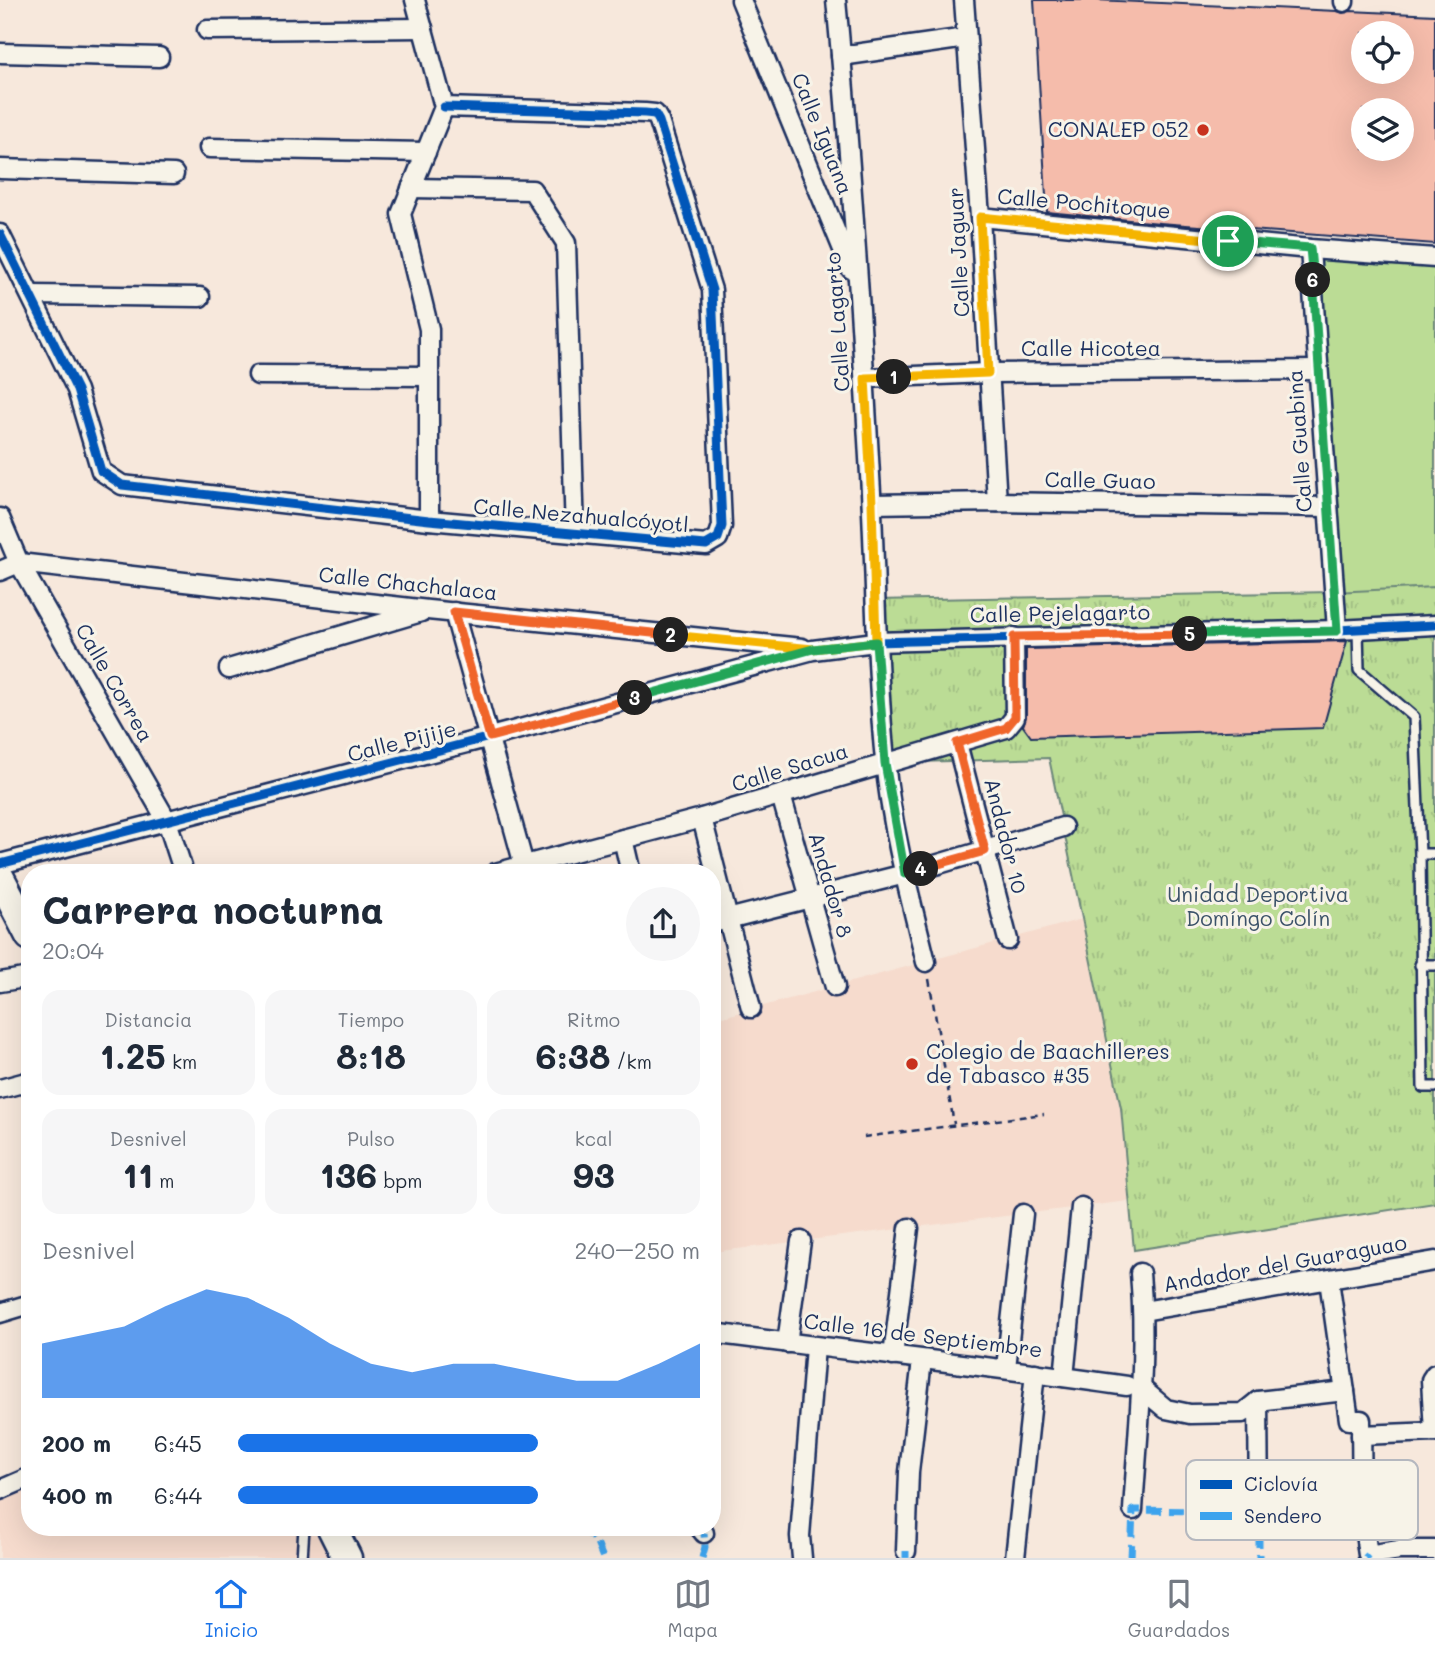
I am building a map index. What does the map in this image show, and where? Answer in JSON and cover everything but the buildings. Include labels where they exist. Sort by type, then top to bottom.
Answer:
[{"type":"main road","points":[[0,878],[21,919]]},
{"type":"main road","points":[[336,1536],[347,1558]]},
{"type":"street","points":[[415,0],[444,107],[401,214],[429,329],[429,520]]},
{"type":"street","name":"Calle Iguana","points":[[741,0],[858,286]]},
{"type":"street","name":"Calle Lagarto","points":[[836,0],[865,378],[876,642],[885,763],[905,874],[926,962]]},
{"type":"street","name":"Calle Jaguar","points":[[964,0],[997,502]]},
{"type":"street","points":[[207,30],[423,28]]},
{"type":"street","points":[[841,56],[966,38]]},
{"type":"street","points":[[0,53],[159,57]]},
{"type":"street","name":"Calle Nezahualcóyotl","points":[[0,234],[77,390],[101,471],[122,485],[429,520],[706,545],[718,538],[722,526],[712,290],[655,114],[444,107]]},
{"type":"street","points":[[209,148],[426,152]]},
{"type":"street","points":[[0,169],[174,174]]},
{"type":"street","points":[[411,188],[532,190],[566,243],[575,533]]},
{"type":"street","name":"Calle Pochitoque","points":[[980,217],[1435,258]]},
{"type":"street","name":"Calle Guabina","points":[[1310,248],[1337,631]]},
{"type":"street","points":[[32,295],[200,297]]},
{"type":"street","name":"Calle Hicotea","points":[[865,378],[988,373],[1318,370]]},
{"type":"street","points":[[258,375],[429,376]]},
{"type":"street","name":"Calle Guao","points":[[872,503],[1328,507]]},
{"type":"street","name":"Calle Correa","points":[[0,518],[19,563],[167,821],[181,864]]},
{"type":"street","name":"Calle Chachalaca","points":[[0,570],[19,563],[428,610],[813,649]]},
{"type":"street","points":[[229,669],[428,610]]},
{"type":"street","points":[[454,612],[524,864]]},
{"type":"street","name":"Calle Pejelagarto","points":[[813,649],[876,642],[1337,631],[1435,625]]},
{"type":"street","name":"Calle Sacua","points":[[528,864],[702,818],[1006,728],[1015,717],[1014,637]]},
{"type":"street","name":"Calle Pijije","points":[[0,864],[490,737],[813,649]]},
{"type":"street","name":"Andador 10","points":[[957,743],[1008,940]]},
{"type":"street","name":"Andador 8","points":[[781,795],[835,987]]},
{"type":"street","points":[[702,818],[710,864]]},
{"type":"street","points":[[721,920],[905,874],[1063,827]]},
{"type":"street","points":[[622,839],[629,864]]},
{"type":"street","points":[[721,926],[751,1009]]},
{"type":"street","points":[[0,982],[21,979]]},
{"type":"street","points":[[0,1089],[21,1083]]},
{"type":"street","points":[[1064,1377],[1081,1207]]},
{"type":"street","points":[[1006,1368],[1023,1214]]},
{"type":"street","points":[[893,1356],[909,1228]]},
{"type":"street","points":[[787,1343],[801,1241]]},
{"type":"street","name":"Andador del Guaraguao","points":[[1143,1311],[1435,1261]]},
{"type":"street","points":[[1133,1510],[1134,1387],[1143,1311],[1140,1273]]},
{"type":"street","points":[[1329,1280],[1349,1420],[1361,1420],[1361,1460]]},
{"type":"street","points":[[0,1313],[21,1307]]},
{"type":"street","name":"Calle 16 de Septiembre","points":[[721,1334],[1006,1368],[1134,1387]]},
{"type":"street","points":[[802,1558],[801,1523],[815,1346]]},
{"type":"street","points":[[906,1551],[909,1472],[922,1360]]},
{"type":"street","points":[[1015,1558],[1035,1373]]},
{"type":"street","points":[[1361,1435],[1434,1432],[1431,1380],[1435,1374]]},
{"type":"street","points":[[1134,1387],[1167,1409],[1190,1414],[1243,1413],[1258,1401],[1345,1391]]},
{"type":"street","points":[[1258,1401],[1259,1460]]},
{"type":"street","points":[[0,1490],[21,1481]]},
{"type":"street","points":[[1366,1540],[1368,1555],[1399,1550],[1435,1550]]},
{"type":"lane","points":[[1358,629],[1359,670],[1414,717],[1420,854],[1423,1087],[1435,1087]]},
{"type":"lane","points":[[1420,854],[1435,854]]},
{"type":"lane","points":[[1420,965],[1435,965]]},
{"type":"lane","points":[[304,1536],[304,1558]]},
{"type":"path","points":[[926,962],[955,1125]]},
{"type":"path","points":[[864,1137],[1044,1114]]},
{"type":"shaded area","name":"Colegio de Baachilleres de Tabasco #35","points":[[1082,919],[1121,1108],[1129,1201],[721,1251],[721,1018]]},
{"type":"shaded area","points":[[21,1481],[21,1536],[336,1536],[347,1558],[0,1558],[0,1490]]},
{"type":"green space","points":[[1310,249],[1435,258],[1435,625],[1337,630]]},
{"type":"green space","name":"Unidad Deportiva Domíngo Colín","points":[[1435,587],[1435,1203],[1134,1250],[1121,1108],[1049,758],[885,763],[874,600],[1334,592]]},
{"type":"marked path","points":[[1131,1558],[1133,1510],[1186,1511]]},
{"type":"marked path","points":[[591,1536],[603,1558]]},
{"type":"marked path","points":[[702,1558],[704,1536]]},
{"type":"marked path","points":[[1259,1540],[1259,1558]]},
{"type":"marked path","points":[[906,1551],[906,1558]]},
{"type":"marked path","points":[[1365,1558],[1368,1555]]},
{"type":"cycle path","points":[[0,234],[77,390],[101,471],[122,485],[429,520],[706,545],[718,538],[722,526],[712,290],[655,114],[444,107]]},
{"type":"cycle path","points":[[0,864],[813,650],[875,642],[1435,625]]},
{"type":"place","name":"CONALEP 052","points":[[1203,130]]},
{"type":"place","name":"Colegio de Baachilleres de Tabasco #35","points":[[912,1064]]},
{"type":"route","points":[[1228,241],[980,217],[988,373],[865,378],[876,642],[813,649],[454,612],[490,737],[813,649],[876,642],[885,763],[905,874],[985,851],[957,743],[1006,728],[1012,723],[1015,717],[1014,637],[1337,631],[1310,248],[1228,241]]}]
